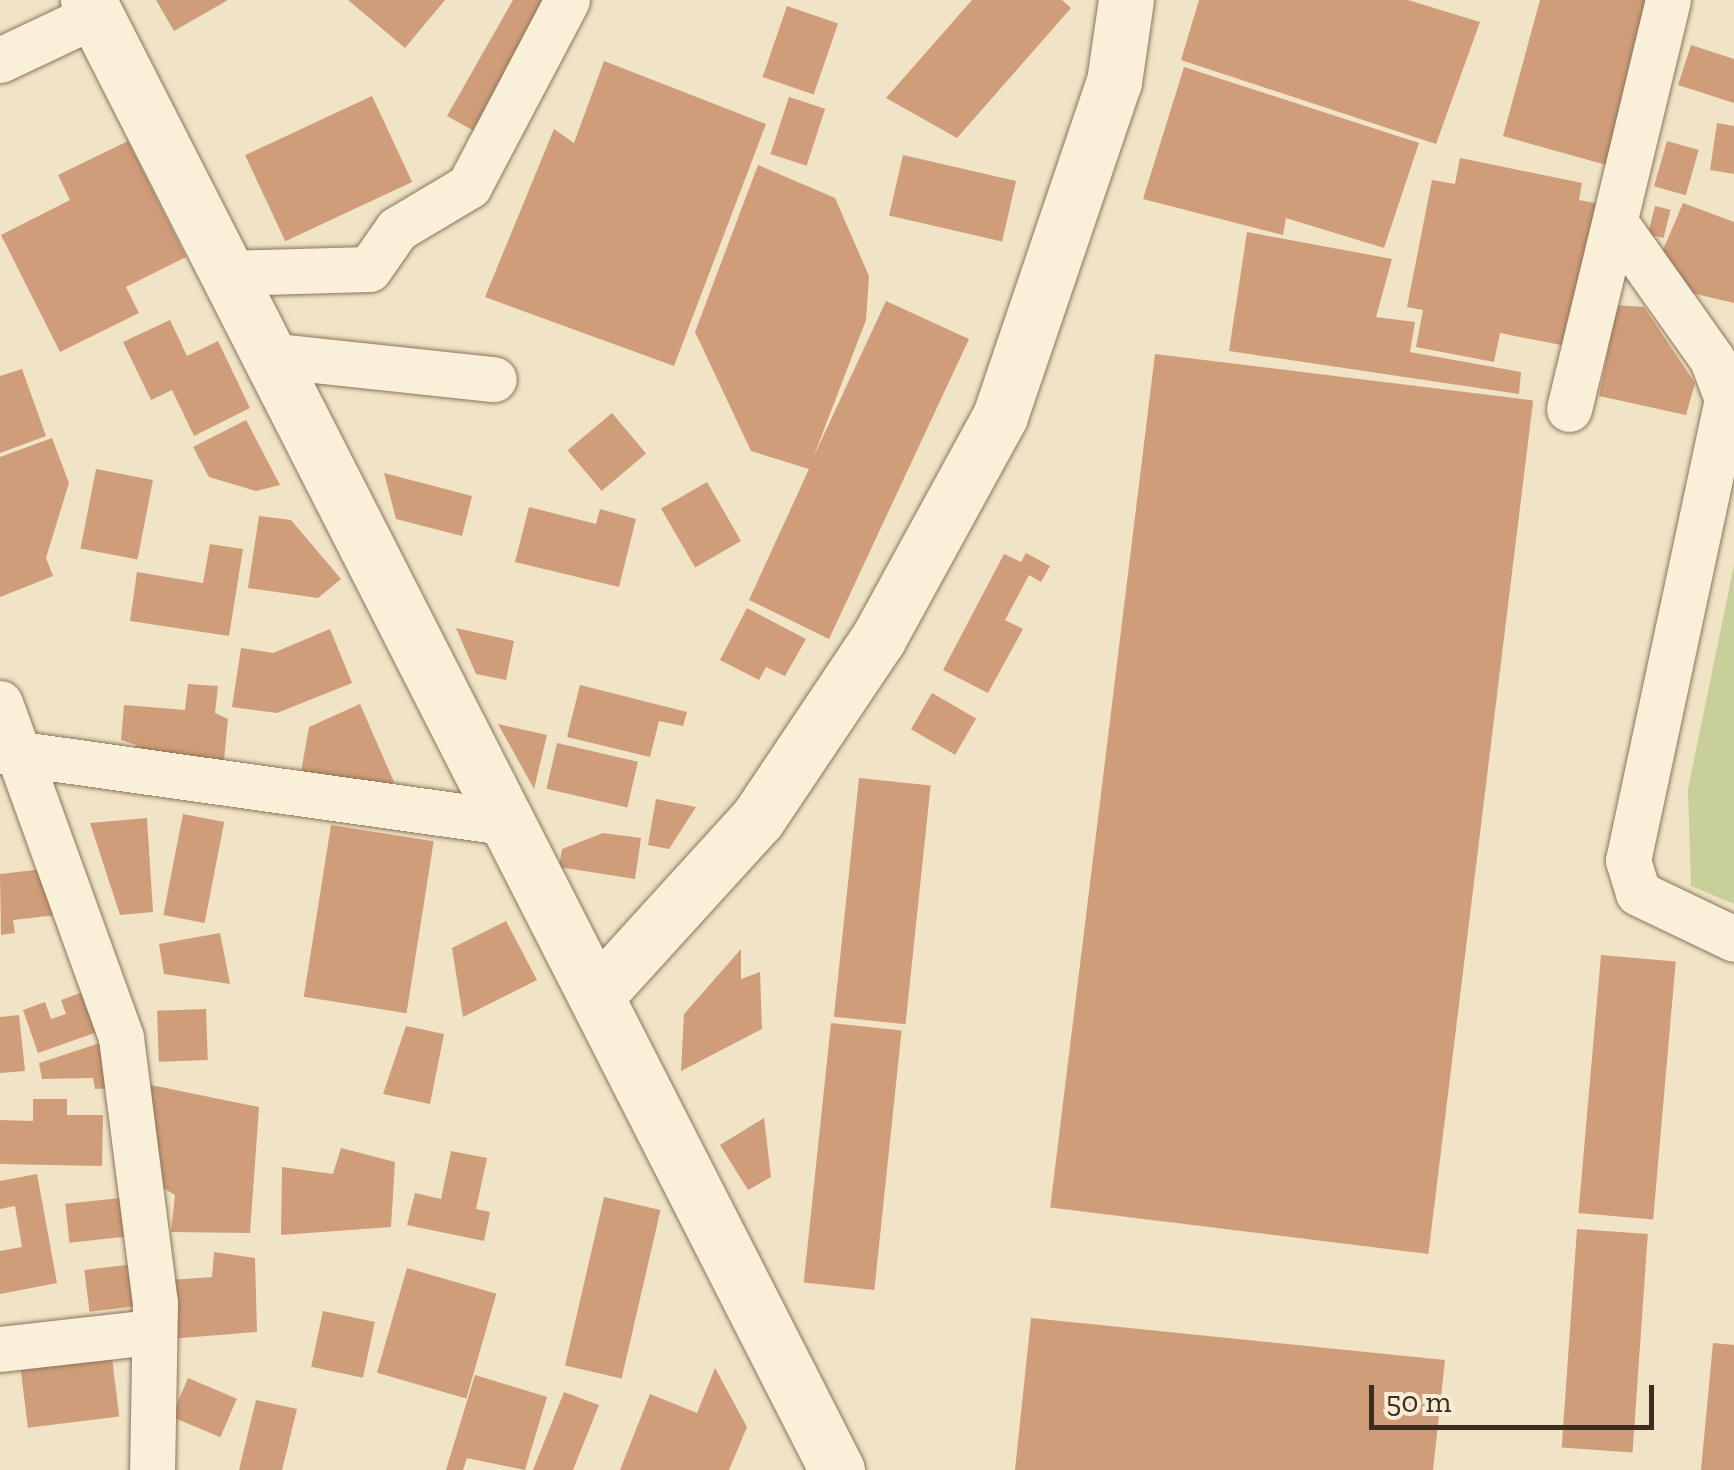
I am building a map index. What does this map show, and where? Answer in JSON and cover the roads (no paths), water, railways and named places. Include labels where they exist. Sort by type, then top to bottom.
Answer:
[{"type":"street","points":[[226,273],[370,269],[397,229],[469,186],[568,0]]},
{"type":"street","points":[[597,995],[758,818],[878,639],[1000,416],[1091,158],[1126,0]]},
{"type":"street","points":[[1569,409],[1617,225],[1668,0]]},
{"type":"street","points":[[0,60],[92,8],[837,1470]]},
{"type":"street","points":[[1617,225],[1712,359],[1726,399],[1628,860],[1638,893],[1734,939]]},
{"type":"street","points":[[268,356],[494,380]]},
{"type":"street","points":[[0,703],[9,750],[121,1038],[152,1332],[152,1470]]},
{"type":"street","points":[[9,750],[504,822]]},
{"type":"street","points":[[0,1348],[152,1332]]}]
